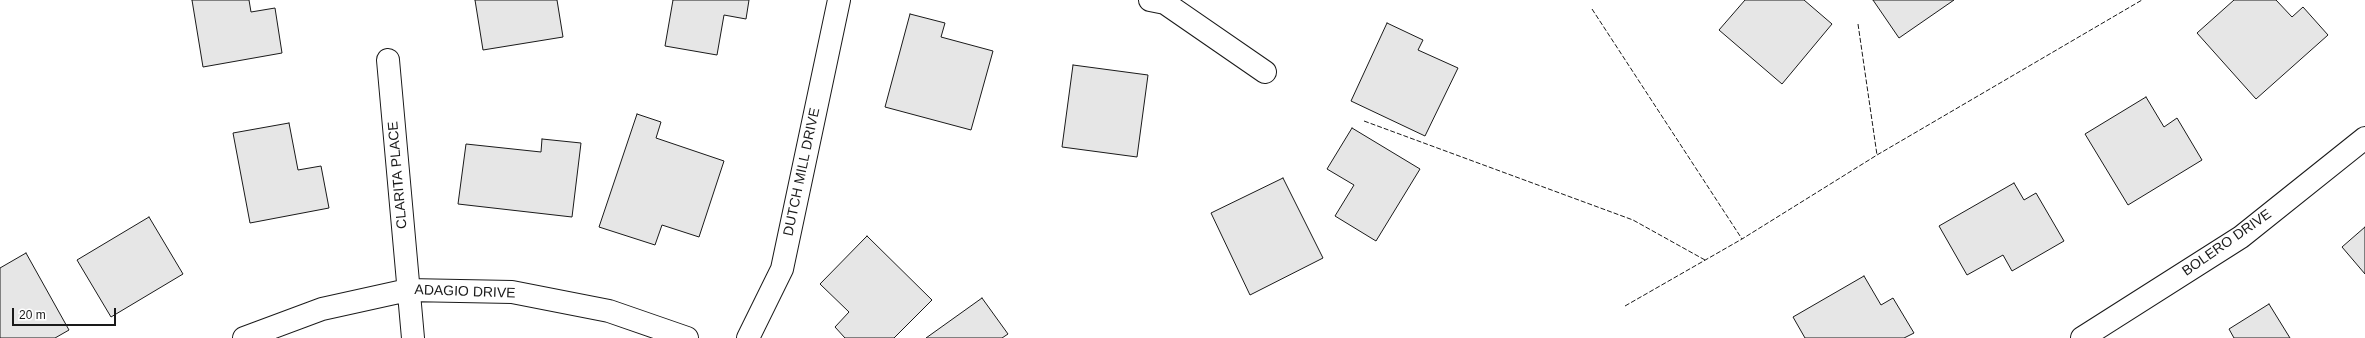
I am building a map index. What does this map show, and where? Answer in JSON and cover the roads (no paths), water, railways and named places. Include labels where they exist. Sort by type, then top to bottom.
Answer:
[{"type":"street","name":"DUTCH MILL DRIVE","points":[[748,338],[782,269],[839,0]]},
{"type":"street","points":[[1150,0],[1165,3],[1265,72]]},
{"type":"street","name":"CLARITA PLACE","points":[[388,60],[412,338]]},
{"type":"street","name":"BOLERO DRIVE","points":[[2082,338],[2241,238],[2365,138]]},
{"type":"street","name":"ADAGIO DRIVE","points":[[244,338],[322,309],[408,290],[512,292],[610,311],[687,338]]}]
